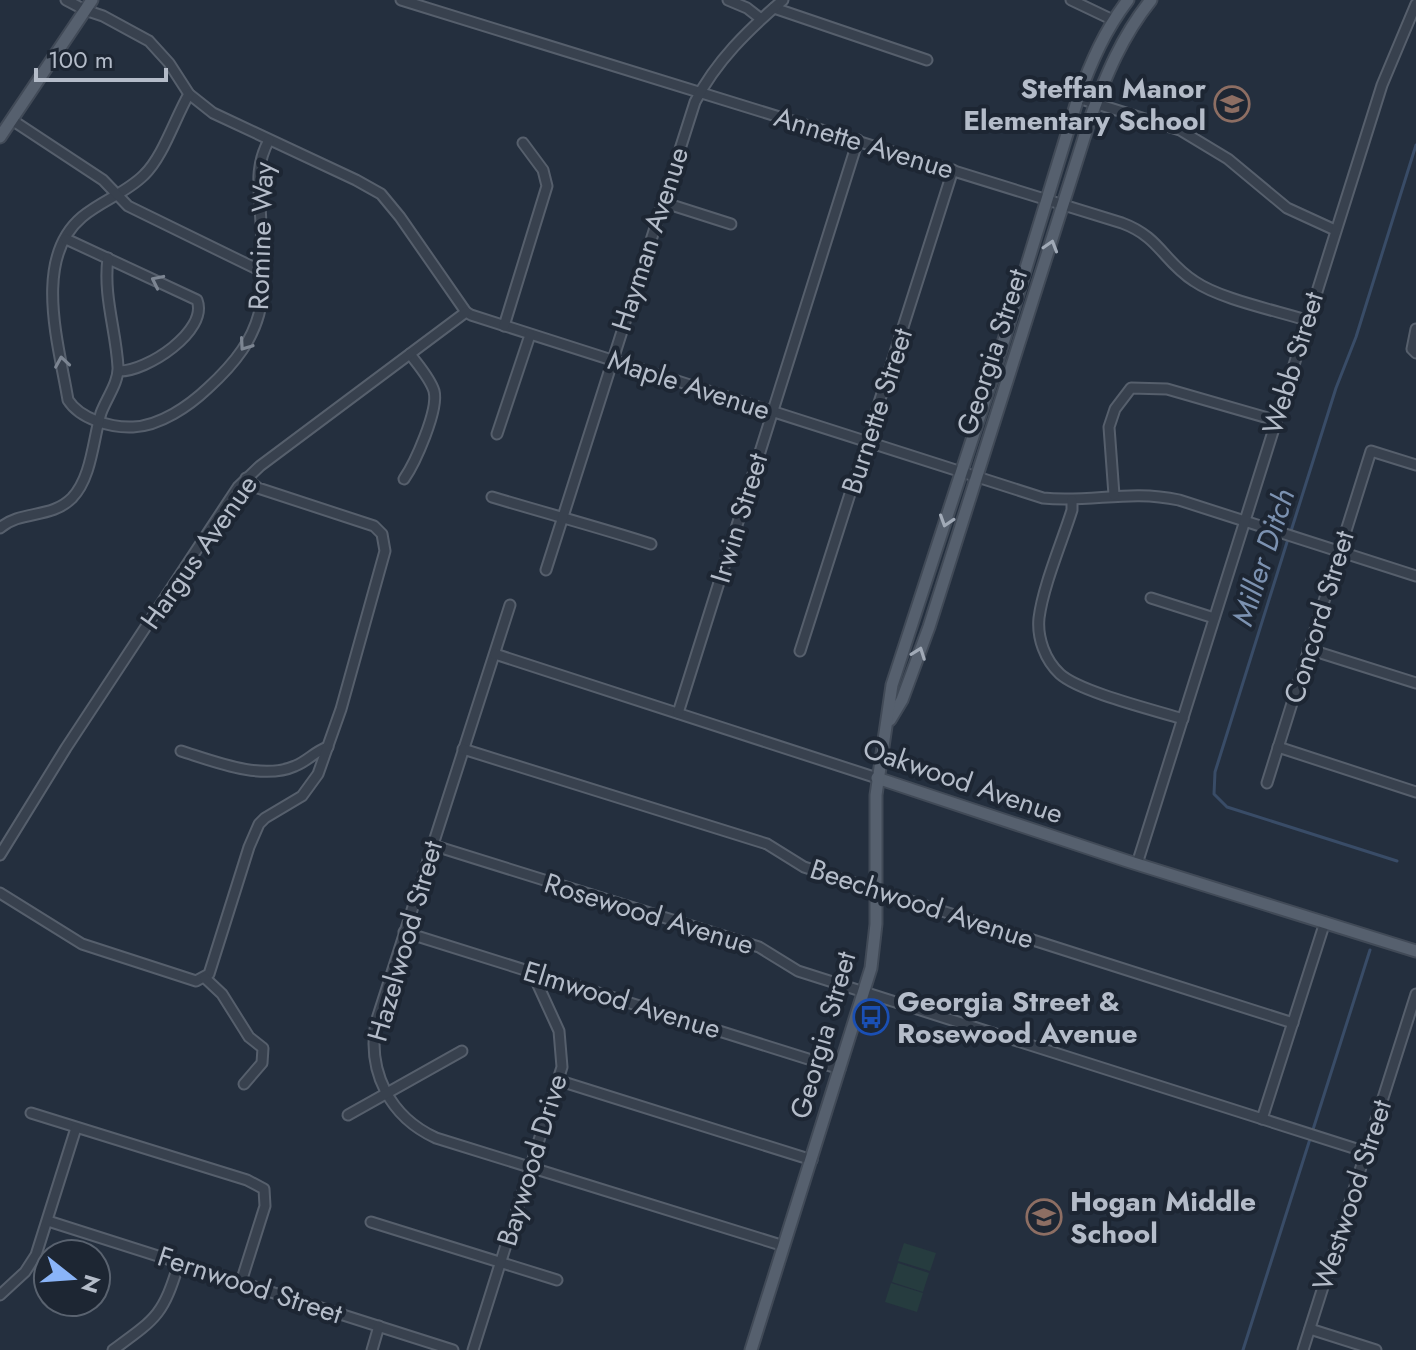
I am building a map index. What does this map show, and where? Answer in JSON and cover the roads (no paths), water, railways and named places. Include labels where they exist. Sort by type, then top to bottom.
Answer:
[{"type":"main road","name":"Georgia Street","points":[[751,1350],[865,992],[874,947],[877,778],[892,685],[1089,66],[1113,20],[1128,0]]},
{"type":"main road","name":"Georgia Street","points":[[888,724],[907,686],[978,477],[1096,103],[1112,60],[1151,0]]},
{"type":"main road","points":[[0,137],[88,5]]},
{"type":"main road","name":"Oakwood Avenue","points":[[877,778],[1137,864],[1416,951]]},
{"type":"street","points":[[66,0],[88,5],[149,41],[169,63],[189,94],[213,113],[381,194],[466,312]]},
{"type":"street","name":"Annette Avenue","points":[[401,0],[1138,229],[1197,283],[1306,320]]},
{"type":"street","points":[[728,0],[747,8],[761,19]]},
{"type":"street","name":"Hayman Avenue","points":[[546,570],[662,202],[700,93],[726,54],[783,0]]},
{"type":"street","points":[[1071,0],[1113,20]]},
{"type":"street","name":"Webb Street","points":[[1137,864],[1382,85],[1412,25],[1416,4]]},
{"type":"street","points":[[774,8],[927,60]]},
{"type":"street","points":[[99,422],[73,409],[68,400],[52,287],[54,266],[66,239],[80,219],[144,175],[189,94]]},
{"type":"street","points":[[1078,98],[1180,130],[1228,159],[1287,208],[1335,230]]},
{"type":"street","points":[[12,120],[103,180],[128,206],[263,272]]},
{"type":"street","name":"Romine Way","points":[[99,422],[139,427],[177,411],[196,399],[230,365],[255,329],[263,304],[258,166],[269,140]]},
{"type":"street","name":"Irwin Street","points":[[678,713],[858,140]]},
{"type":"street","points":[[504,326],[547,186],[543,170],[523,143]]},
{"type":"street","name":"Burnette Street","points":[[800,651],[953,170]]},
{"type":"street","points":[[662,202],[731,224]]},
{"type":"street","points":[[66,239],[197,300],[200,309],[194,324],[178,342],[159,358],[140,368],[119,371]]},
{"type":"street","points":[[0,528],[12,519],[57,509],[73,497],[85,474],[99,433],[99,422],[119,371],[107,303],[108,258]]},
{"type":"street","name":"Maple Avenue","points":[[466,312],[1043,498],[1072,500],[1114,495],[1154,495],[1244,520],[1416,576]]},
{"type":"street","name":"Hargus Avenue","points":[[0,855],[74,735],[246,478],[466,312]]},
{"type":"street","points":[[1416,329],[1412,349],[1416,353]]},
{"type":"street","points":[[497,434],[530,335]]},
{"type":"street","points":[[404,479],[414,463],[435,396],[429,380],[410,354]]},
{"type":"street","points":[[1114,495],[1109,427],[1115,409],[1131,388],[1167,389],[1275,420]]},
{"type":"street","name":"Concord Street","points":[[1267,783],[1371,451],[1416,465]]},
{"type":"street","points":[[200,980],[211,970],[259,824],[302,796],[318,774],[384,560],[384,541],[374,526],[258,488],[246,478]]},
{"type":"street","points":[[492,497],[561,518],[575,519],[651,544]]},
{"type":"street","points":[[1072,500],[1072,510],[1039,618],[1040,641],[1046,656],[1061,675],[1085,687],[1183,719]]},
{"type":"street","points":[[1151,598],[1214,618]]},
{"type":"street","name":"Hazelwood Street","points":[[510,605],[404,932],[373,1038],[376,1071],[387,1094],[419,1130],[784,1246]]},
{"type":"street","points":[[1308,649],[1416,683]]},
{"type":"street","name":"Oakwood Avenue","points":[[495,654],[877,778]]},
{"type":"street","points":[[181,751],[235,768],[265,770],[293,768],[318,750],[328,747]]},
{"type":"street","points":[[1278,747],[1416,792]]},
{"type":"street","name":"Beechwood Avenue","points":[[463,749],[767,844],[804,867],[1293,1023]]},
{"type":"street","name":"Rosewood Avenue","points":[[432,845],[759,947],[798,971],[1366,1152]]},
{"type":"street","points":[[0,893],[82,944],[200,980],[222,994],[249,1037],[263,1048],[262,1063],[244,1084]]},
{"type":"street","points":[[1262,1119],[1325,922]]},
{"type":"street","name":"Elmwood Avenue","points":[[404,932],[840,1069]]},
{"type":"street","name":"Baywood Drive","points":[[473,1350],[562,1067],[559,1031],[532,972]]},
{"type":"street","name":"Westwood Street","points":[[1303,1350],[1416,994]]},
{"type":"street","points":[[348,1115],[462,1051]]},
{"type":"street","points":[[557,1080],[812,1160]]},
{"type":"street","points":[[31,1113],[247,1180],[264,1189],[265,1206],[241,1282]]},
{"type":"street","points":[[0,1295],[25,1272],[36,1255],[76,1128]]},
{"type":"street","name":"Fernwood Street","points":[[48,1221],[453,1350]]},
{"type":"street","points":[[371,1222],[557,1280]]},
{"type":"street","points":[[113,1350],[150,1324],[160,1312],[179,1263]]},
{"type":"street","points":[[372,1350],[379,1326]]},
{"type":"street","points":[[1310,1329],[1376,1350]]},
{"type":"waterway","name":"Miller Ditch","points":[[1291,531],[1416,145]]},
{"type":"waterway","name":"Miller Ditch","points":[[1288,539],[1215,772],[1214,794],[1227,807],[1397,861]]},
{"type":"waterway","name":"Miller Ditch","points":[[1243,1350],[1370,950]]},
{"type":"place","name":"Steffan Manor Elementary School","points":[[1232,104]]},
{"type":"place","name":"Georgia Street & Rosewood Avenue","points":[[871,1017]]},
{"type":"place","name":"Hogan Middle School","points":[[1044,1217]]}]
